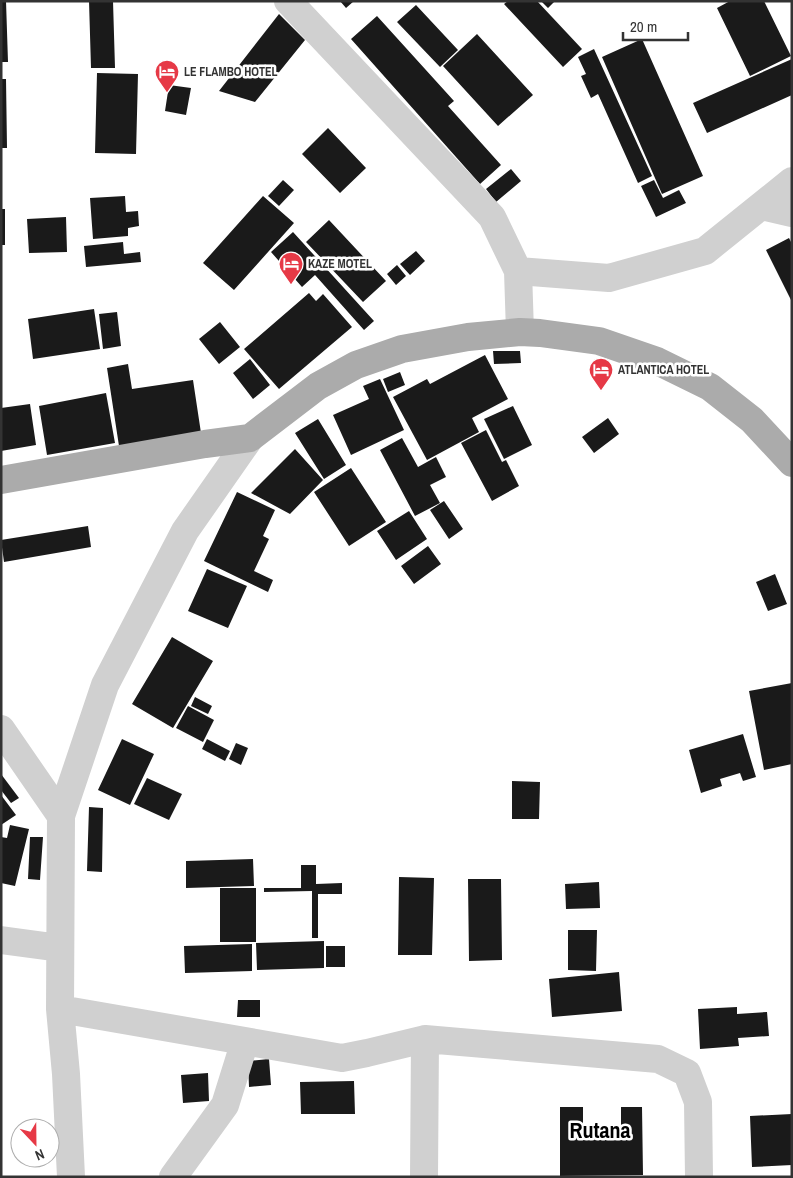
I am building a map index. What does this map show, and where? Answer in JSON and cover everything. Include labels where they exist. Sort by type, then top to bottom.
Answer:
[{"type":"main road","points":[[1,480],[205,444],[250,438],[318,386],[356,365],[402,349],[468,337],[520,332],[599,341],[657,360],[710,388],[752,420],[792,463]]},
{"type":"street","points":[[288,1],[492,217],[518,272],[520,332]]},
{"type":"street","points":[[518,272],[608,278],[705,251],[792,181]]},
{"type":"street","points":[[761,206],[792,213]]},
{"type":"street","points":[[71,1177],[66,1074],[60,1009],[62,816],[105,685],[185,531],[250,438]]},
{"type":"street","points":[[1,729],[62,816]]},
{"type":"street","points":[[1,940],[60,948]]},
{"type":"street","points":[[60,1009],[342,1058],[367,1054],[425,1039],[658,1059],[686,1073],[698,1102],[699,1177]]},
{"type":"street","points":[[424,1177],[425,1039]]},
{"type":"street","points":[[173,1177],[225,1106],[245,1041]]},
{"type":"building","points":[[1,1],[6,1],[8,62],[1,62]]},
{"type":"building","points":[[89,1],[113,1],[115,68],[91,68]]},
{"type":"building","points":[[340,1],[354,1],[346,8]]},
{"type":"building","points":[[508,1],[537,1],[582,49],[563,67],[504,4]]},
{"type":"building","points":[[541,1],[555,1],[548,8]]},
{"type":"building","points":[[730,1],[764,1],[791,56],[750,76],[717,8]]},
{"type":"building","points":[[416,5],[458,50],[440,67],[397,22]]},
{"type":"building","points":[[279,14],[305,40],[255,102],[219,91]]},
{"type":"building","points":[[377,16],[454,101],[448,106],[501,165],[480,184],[351,39]]},
{"type":"building","points":[[477,34],[533,95],[498,126],[443,66]]},
{"type":"building","points":[[642,39],[703,176],[662,194],[602,57]]},
{"type":"building","points":[[594,49],[652,176],[638,183],[598,94],[591,98],[581,76],[586,74],[578,57]]},
{"type":"building","points":[[792,59],[792,95],[707,133],[693,103]]},
{"type":"building","points":[[97,73],[138,74],[136,154],[95,153]]},
{"type":"building","points":[[1,79],[6,79],[7,148],[1,148]]},
{"type":"building","points":[[169,85],[191,88],[186,115],[165,111]]},
{"type":"building","points":[[328,128],[366,168],[340,193],[302,154]]},
{"type":"building","points":[[511,169],[521,181],[496,202],[486,189]]},
{"type":"building","points":[[283,180],[294,190],[279,206],[268,196]]},
{"type":"building","points":[[654,180],[663,198],[679,190],[686,203],[656,217],[641,186]]},
{"type":"building","points":[[125,196],[126,212],[138,211],[139,226],[128,228],[128,236],[93,239],[90,198]]},
{"type":"building","points":[[263,196],[294,223],[234,290],[203,263]]},
{"type":"building","points":[[1,209],[5,209],[5,245],[1,245]]},
{"type":"building","points":[[66,217],[67,252],[29,253],[27,219]]},
{"type":"building","points":[[329,220],[386,281],[363,302],[306,242]]},
{"type":"building","points":[[293,232],[374,321],[364,330],[315,275],[302,287],[271,252]]},
{"type":"building","points":[[789,238],[792,244],[792,302],[766,250]]},
{"type":"building","points":[[123,242],[124,254],[140,252],[141,262],[86,267],[84,246]]},
{"type":"building","points":[[416,251],[425,261],[410,275],[400,264]]},
{"type":"building","points":[[397,265],[406,276],[396,285],[387,274]]},
{"type":"building","points":[[309,293],[316,301],[323,294],[352,327],[279,389],[244,349]]},
{"type":"building","points":[[94,309],[100,349],[33,359],[28,319]]},
{"type":"building","points":[[117,312],[121,346],[103,349],[99,314]]},
{"type":"building","points":[[220,322],[240,347],[219,364],[199,339]]},
{"type":"building","points":[[493,351],[520,351],[521,363],[494,364]]},
{"type":"building","points":[[485,355],[508,399],[472,418],[479,432],[427,460],[393,397],[427,379],[430,384]]},
{"type":"building","points":[[250,359],[270,385],[253,399],[233,373]]},
{"type":"building","points":[[128,364],[132,389],[193,380],[201,433],[119,446],[107,368]]},
{"type":"building","points":[[400,372],[405,385],[388,392],[383,379]]},
{"type":"building","points":[[380,379],[404,430],[351,455],[333,415],[369,399],[363,386]]},
{"type":"building","points":[[106,393],[115,443],[47,455],[39,406]]},
{"type":"building","points":[[30,404],[36,445],[1,451],[1,408]]},
{"type":"building","points":[[513,406],[532,445],[504,459],[484,419]]},
{"type":"building","points":[[608,418],[619,434],[594,453],[582,437]]},
{"type":"building","points":[[318,419],[346,465],[324,479],[295,433]]},
{"type":"building","points":[[486,430],[502,462],[506,460],[519,486],[492,501],[461,443]]},
{"type":"building","points":[[402,438],[418,467],[436,457],[446,477],[430,485],[440,503],[415,516],[380,450]]},
{"type":"building","points":[[295,449],[323,480],[290,514],[251,493]]},
{"type":"building","points":[[351,468],[386,522],[349,546],[314,492]]},
{"type":"building","points":[[237,492],[275,510],[263,536],[269,539],[254,571],[273,580],[268,592],[204,561]]},
{"type":"building","points":[[444,501],[463,529],[449,539],[430,510]]},
{"type":"building","points":[[409,511],[427,539],[396,560],[377,531]]},
{"type":"building","points":[[88,526],[91,547],[4,562],[1,540]]},
{"type":"building","points":[[428,546],[441,564],[414,584],[401,566]]},
{"type":"building","points":[[207,569],[247,586],[228,628],[188,611]]},
{"type":"building","points":[[775,574],[787,604],[768,611],[756,582]]},
{"type":"building","points":[[172,637],[213,661],[173,728],[132,704]]},
{"type":"building","points":[[792,683],[792,764],[764,770],[749,691]]},
{"type":"building","points":[[195,697],[212,706],[208,714],[191,706]]},
{"type":"building","points":[[188,706],[214,720],[203,742],[176,728]]},
{"type":"building","points":[[743,734],[756,777],[743,781],[740,773],[720,779],[722,786],[701,793],[689,750]]},
{"type":"building","points":[[122,739],[154,754],[130,805],[98,790]]},
{"type":"building","points":[[207,739],[230,751],[225,761],[202,749]]},
{"type":"building","points":[[236,743],[248,748],[241,765],[229,759]]},
{"type":"building","points":[[1,774],[19,798],[11,803],[1,790]]},
{"type":"building","points":[[147,778],[182,794],[169,820],[134,804]]},
{"type":"building","points":[[512,781],[540,782],[539,819],[512,819]]},
{"type":"building","points":[[1,795],[16,815],[1,825]]},
{"type":"building","points":[[89,807],[103,808],[102,872],[87,871]]},
{"type":"building","points":[[10,825],[29,829],[15,886],[1,883],[1,837],[7,838]]},
{"type":"building","points":[[30,837],[43,837],[40,880],[28,879]]},
{"type":"building","points":[[253,859],[254,886],[186,888],[186,861]]},
{"type":"building","points":[[301,865],[316,865],[316,884],[342,883],[342,894],[318,894],[318,938],[312,938],[312,891],[264,892],[264,888],[301,888]]},
{"type":"building","points":[[399,877],[434,878],[432,955],[398,955]]},
{"type":"building","points":[[468,879],[501,879],[502,960],[469,961]]},
{"type":"building","points":[[599,882],[600,908],[566,909],[565,884]]},
{"type":"building","points":[[220,888],[256,888],[256,942],[220,942]]},
{"type":"building","points":[[568,930],[597,930],[596,971],[568,970]]},
{"type":"building","points":[[324,941],[324,968],[257,970],[256,943]]},
{"type":"building","points":[[252,944],[252,971],[185,973],[184,946]]},
{"type":"building","points":[[326,946],[345,946],[345,967],[326,967]]},
{"type":"building","points":[[619,972],[622,1011],[552,1017],[549,979]]},
{"type":"building","points":[[238,1000],[260,1000],[260,1017],[237,1017]]},
{"type":"building","points":[[737,1007],[737,1014],[767,1012],[769,1036],[738,1038],[739,1046],[700,1049],[698,1009]]},
{"type":"building","points":[[269,1059],[271,1085],[249,1087],[248,1061]]},
{"type":"building","points":[[208,1073],[209,1101],[183,1103],[181,1075]]},
{"type":"building","points":[[354,1081],[355,1114],[301,1114],[300,1082]]},
{"type":"building","points":[[560,1107],[583,1107],[583,1132],[621,1132],[621,1107],[642,1107],[643,1175],[560,1176]]},
{"type":"building","points":[[792,1114],[792,1165],[752,1167],[750,1116]]},
{"type":"place","name":"LE FLAMBO HOTEL","points":[[167,93]]},
{"type":"place","name":"KAZE MOTEL","points":[[291,285]]},
{"type":"place","name":"ATLANTICA HOTEL","points":[[601,391]]},
{"type":"district","name":"Rutana","points":[[600,1130]]}]
